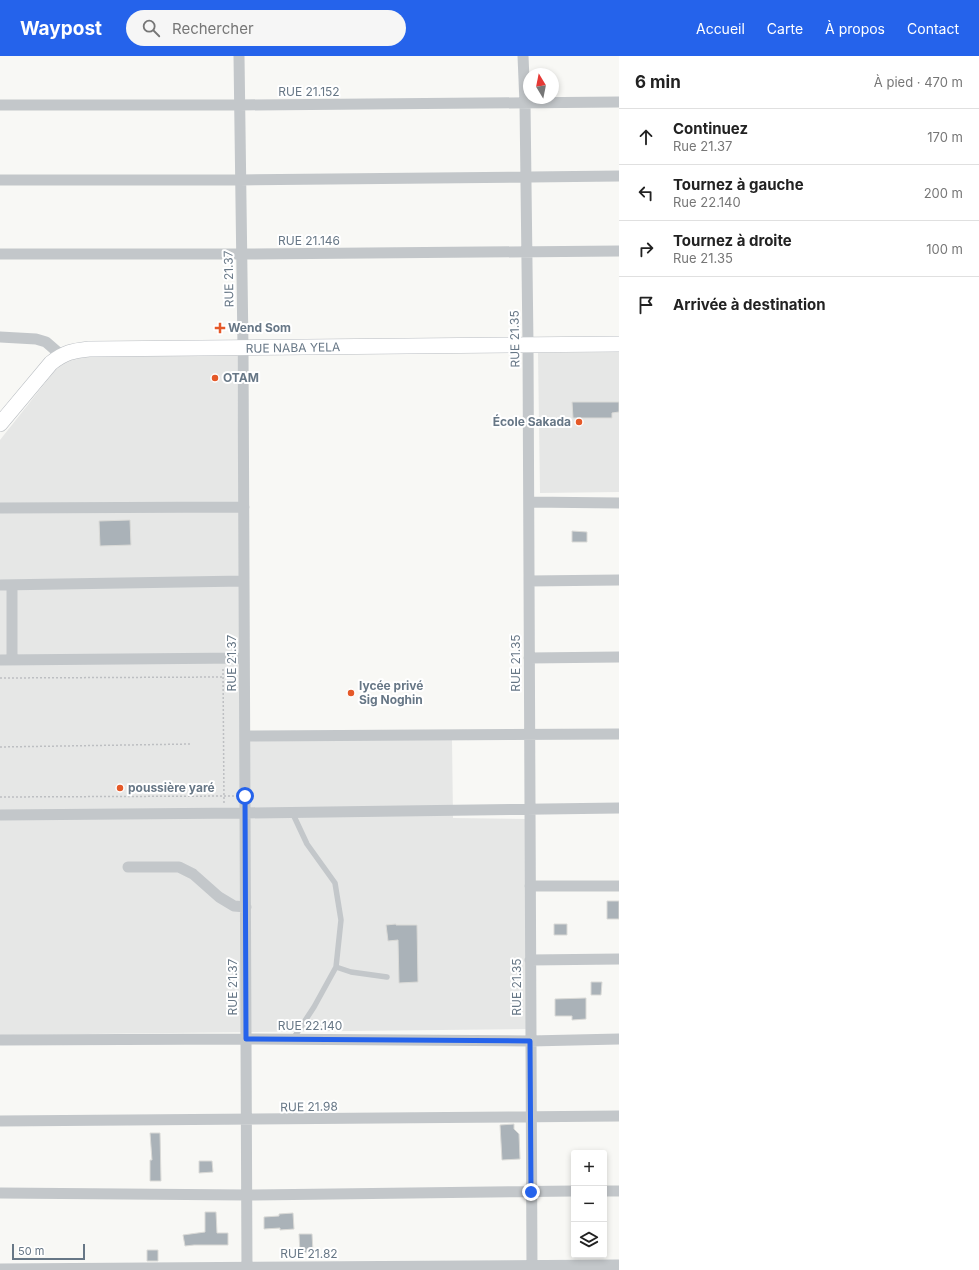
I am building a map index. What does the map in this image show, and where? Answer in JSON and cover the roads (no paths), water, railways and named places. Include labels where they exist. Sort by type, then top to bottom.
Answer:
[{"type":"street","name":"RUE 21.37","points":[[238,56],[243,348],[248,1269]]},
{"type":"street","name":"RUE 21.35","points":[[523,56],[524,68]]},
{"type":"street","name":"RUE 21.152","points":[[559,103],[619,102]]},
{"type":"street","name":"RUE 21.152","points":[[0,105],[239,106],[523,103]]},
{"type":"street","name":"RUE 21.35","points":[[525,104],[528,345],[532,1268]]},
{"type":"street","points":[[0,180],[240,180],[619,176]]},
{"type":"street","name":"RUE 21.146","points":[[0,254],[619,251]]},
{"type":"street","points":[[0,337],[36,338],[46,342],[61,355]]},
{"type":"street","name":"RUE NABA YELA","points":[[2,419],[51,363],[61,355],[89,349],[619,344]]},
{"type":"street","points":[[528,502],[619,503]]},
{"type":"street","points":[[0,508],[244,507]]},
{"type":"street","points":[[529,581],[619,580]]},
{"type":"street","points":[[0,585],[244,581]]},
{"type":"street","points":[[12,585],[12,660]]},
{"type":"street","points":[[529,658],[619,657]]},
{"type":"street","points":[[0,660],[244,658]]},
{"type":"street","points":[[245,736],[619,734]]},
{"type":"street","points":[[0,815],[619,808]]},
{"type":"street","points":[[128,867],[179,867],[193,874],[219,897],[234,906],[246,907]]},
{"type":"street","points":[[530,886],[619,886]]},
{"type":"street","points":[[530,960],[619,959]]},
{"type":"street","name":"RUE 22.140","points":[[0,1040],[293,1039],[530,1041],[619,1039]]},
{"type":"street","name":"RUE 21.98","points":[[0,1121],[619,1116]]},
{"type":"street","points":[[0,1193],[247,1195],[571,1191]]},
{"type":"street","points":[[607,1191],[619,1191]]},
{"type":"street","name":"RUE 21.82","points":[[0,1269],[532,1268],[619,1265]]},
{"type":"lane","points":[[292,812],[307,844],[335,883],[341,920],[336,967],[314,1007],[293,1039]]},
{"type":"lane","points":[[336,967],[351,972],[387,977]]},
{"type":"place","name":"Wend Som","points":[[220,328]]},
{"type":"place","name":"OTAM","points":[[215,378]]},
{"type":"place","name":"École Sakada","points":[[579,422]]},
{"type":"place","name":"lycée privé Sig Noghin","points":[[351,693]]},
{"type":"place","name":"poussière yaré","points":[[120,788]]}]
